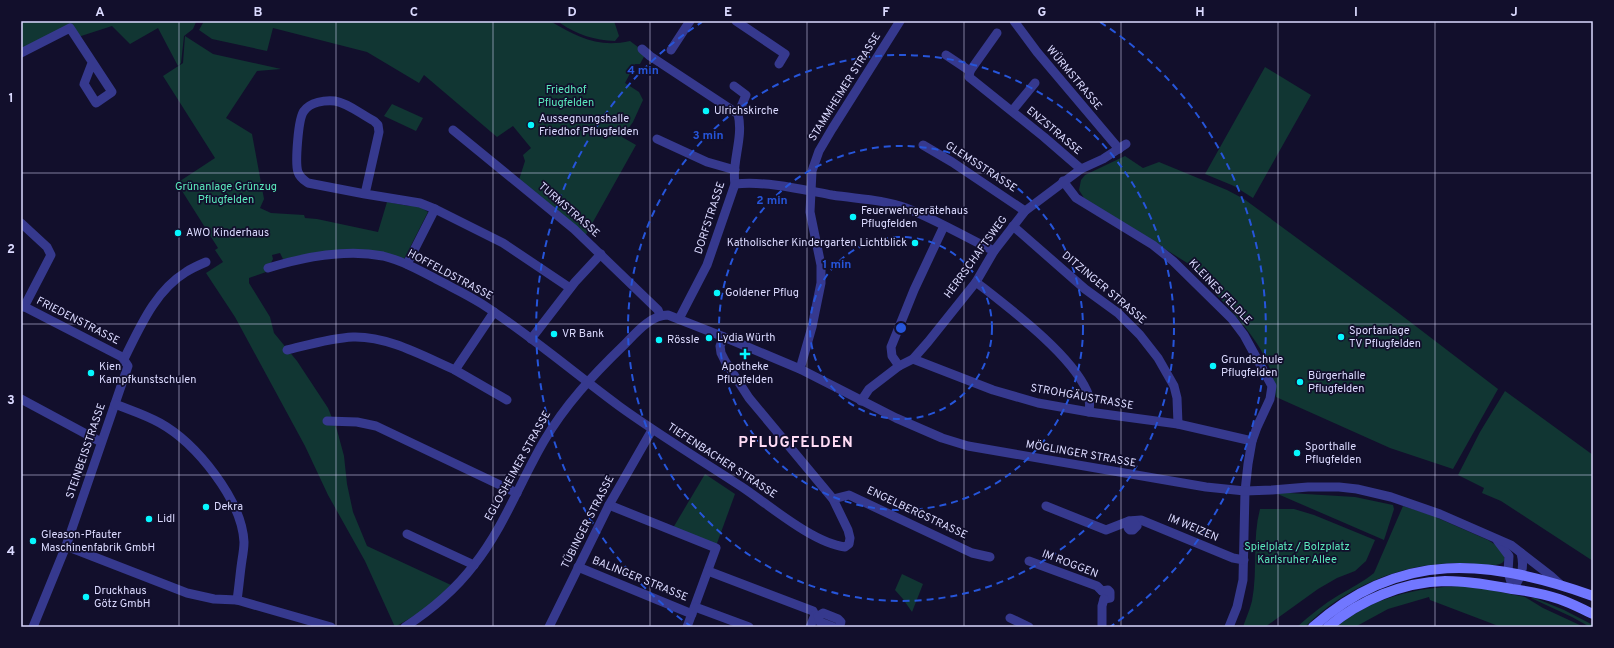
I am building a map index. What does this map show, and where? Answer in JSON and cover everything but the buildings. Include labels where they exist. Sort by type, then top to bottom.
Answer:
[{"type":"main road","points":[[1313,627],[1329,613],[1369,588],[1417,572],[1446,568],[1473,568],[1508,572],[1561,585],[1593,596]]},
{"type":"main road","points":[[1328,627],[1345,614],[1365,603],[1397,590],[1418,584],[1445,581],[1467,582],[1526,590],[1559,599],[1593,614]]},
{"type":"street","points":[[671,50],[690,21]]},
{"type":"street","points":[[736,21],[785,54],[779,64]]},
{"type":"street","name":"WÜRMSTRASSE","points":[[1014,21],[1036,52],[1122,146]]},
{"type":"street","name":"STAMMHEIMER STRASSE","points":[[800,369],[812,327],[821,283],[821,265],[810,212],[812,171],[819,151],[895,23]]},
{"type":"street","points":[[21,53],[70,28],[92,63]]},
{"type":"street","points":[[970,71],[997,33]]},
{"type":"street","points":[[642,49],[650,56],[738,114],[746,95],[734,86]]},
{"type":"street","name":"ENZSTRASSE","points":[[946,55],[970,71],[968,78],[1012,111],[1081,169]]},
{"type":"street","name":"ENZSTRASSE","points":[[1012,111],[1035,83]]},
{"type":"street","points":[[365,194],[379,132],[378,125],[374,121],[347,106],[334,101],[321,102],[309,106],[304,111],[301,118],[296,163],[298,173],[302,179],[308,183],[365,194],[420,203],[504,243],[570,288]]},
{"type":"street","name":"DORFSTRASSE","points":[[679,320],[708,264],[735,184],[734,178],[740,129],[738,114]]},
{"type":"street","name":"TURMSTRASSE","points":[[453,130],[552,210],[601,254],[658,310],[660,315]]},
{"type":"street","points":[[657,139],[708,162],[735,170]]},
{"type":"street","name":"GLEMSSTRASSE","points":[[923,145],[952,162],[1025,210]]},
{"type":"street","name":"HERRSCHAFTSWEG","points":[[860,401],[869,389],[899,366],[913,359],[928,342],[976,282],[994,251],[1025,210],[1081,169],[1103,159],[1122,146]]},
{"type":"street","name":"KLEINES FELDLE","points":[[1063,181],[1076,198],[1153,245],[1173,261],[1232,320],[1244,335],[1254,350],[1272,386],[1270,399],[1252,441],[1245,490],[1243,580],[1240,596],[1229,627]]},
{"type":"street","points":[[735,184],[749,183],[810,190],[833,195],[874,199],[895,204],[994,251]]},
{"type":"street","points":[[407,264],[434,209]]},
{"type":"street","points":[[21,223],[47,247],[52,255],[22,306]]},
{"type":"street","points":[[899,366],[892,356],[891,347],[914,290],[944,226]]},
{"type":"street","name":"DITZINGER STRASSE","points":[[1013,226],[1086,289],[1118,313],[1140,335],[1158,358],[1174,386],[1177,398],[1178,424]]},
{"type":"street","name":"HOFFELDSTRASSE","points":[[268,268],[279,260],[294,260],[348,254],[371,254],[407,264],[473,299],[494,312],[587,382]]},
{"type":"street","points":[[531,339],[570,288],[601,254]]},
{"type":"street","name":"STEINBEISSTRASSE","points":[[34,627],[66,546],[127,371],[128,366],[124,359],[150,309],[157,299],[186,272],[206,262]]},
{"type":"street","points":[[976,282],[1037,332],[1063,358],[1078,377],[1087,392],[1090,403],[1089,412]]},
{"type":"street","name":"FRIEDENSTRASSE","points":[[22,306],[124,359]]},
{"type":"street","points":[[455,370],[494,312]]},
{"type":"street","points":[[660,315],[668,315],[679,320]]},
{"type":"street","name":"EGLOSHEIMER STRASSE","points":[[405,627],[439,603],[474,565],[492,539],[544,441],[561,414],[587,382],[633,336],[653,318],[660,315]]},
{"type":"street","name":"MÖGLINGER STRASSE","points":[[679,320],[800,369],[860,401],[896,418],[942,438],[968,446],[1206,487],[1245,490],[1272,490],[1308,487],[1358,489],[1402,501],[1440,514],[1511,545],[1561,585]]},
{"type":"street","points":[[287,350],[353,337],[381,340],[455,370],[507,400]]},
{"type":"street","points":[[724,337],[720,346],[721,352],[725,361],[749,398],[833,499]]},
{"type":"street","name":"STROHGÄUSTRASSE","points":[[913,359],[993,390],[1038,403],[1089,412],[1178,424],[1252,441]]},
{"type":"street","name":"TIEFENBACHER STRASSE","points":[[587,382],[652,430],[740,486],[807,532],[845,547],[850,538],[848,530],[833,499]]},
{"type":"street","points":[[21,400],[101,442]]},
{"type":"street","points":[[115,404],[161,423],[191,447],[207,463],[219,480],[230,498],[238,519],[244,542],[237,600]]},
{"type":"street","points":[[327,421],[357,422],[376,426],[517,493]]},
{"type":"street","name":"TÜBINGER STRASSE","points":[[548,627],[608,505],[652,430]]},
{"type":"street","name":"ENGELBERGSTRASSE","points":[[833,499],[849,495],[972,553],[990,556]]},
{"type":"street","points":[[608,505],[716,548],[688,627]]},
{"type":"street","name":"IM WEIZEN","points":[[1046,506],[1106,530],[1131,521],[1141,520],[1233,558],[1244,560]]},
{"type":"street","points":[[407,534],[474,565]]},
{"type":"street","name":"MÖGLINGER STRASSE","points":[[1496,539],[1509,556],[1510,562],[1508,572],[1513,589]]},
{"type":"street","points":[[66,546],[187,593],[214,599],[237,600],[331,627]]},
{"type":"street","points":[[1513,589],[1521,575],[1524,561],[1521,553]]},
{"type":"street","name":"IM ROGGEN","points":[[1029,560],[1097,586],[1103,595],[1102,627]]},
{"type":"street","name":"BALINGER STRASSE","points":[[578,567],[694,610],[749,627]]},
{"type":"street","points":[[708,571],[813,611],[820,622],[833,627]]},
{"type":"street","points":[[810,627],[816,616],[823,613],[841,622],[839,627]]},
{"type":"street","points":[[1010,618],[1026,626]]},
{"type":"green space","points":[[21,21],[196,22],[193,29],[184,36],[181,63],[178,66],[158,28],[130,44],[112,26],[78,37],[71,27],[21,51]]},
{"type":"green space","name":"Friedhof Pflugfelden","points":[[204,21],[550,21],[569,32],[588,40],[608,43],[630,41],[646,53],[640,64],[635,64],[625,83],[639,92],[643,100],[633,122],[622,137],[636,145],[584,238],[518,183],[525,161],[523,155],[531,148],[513,126],[497,137],[424,75],[419,83],[367,52],[273,28],[267,51],[212,39],[199,30]]},
{"type":"green space","points":[[562,21],[614,21],[619,36],[615,41],[593,38],[580,34],[567,27],[560,23]]},
{"type":"green space","name":"Grünanlage Grünzug Pflugfelden","points":[[185,36],[213,54],[281,69],[257,71],[226,118],[252,134],[264,199],[260,208],[271,213],[304,215],[305,218],[317,219],[378,232],[387,202],[409,206],[417,205],[428,212],[404,259],[374,252],[283,259],[280,253],[272,255],[273,259],[266,272],[249,278],[249,283],[270,317],[274,333],[297,361],[328,408],[337,430],[344,456],[347,484],[353,512],[367,546],[451,585],[429,607],[395,627],[365,561],[328,495],[305,446],[235,317],[206,273],[223,262],[215,250],[218,248],[177,183],[215,158],[163,76],[183,63]]},
{"type":"green space","points":[[1265,67],[1311,95],[1253,198],[1234,186],[1205,174]]},
{"type":"green space","points":[[392,104],[423,118],[416,131],[384,116]]},
{"type":"green space","name":"Sportanlage TV Pflugfelden","points":[[1125,156],[1143,168],[1159,162],[1227,190],[1244,199],[1392,308],[1498,389],[1453,469],[1390,448],[1276,397],[1270,369],[1256,342],[1224,303],[1191,268],[1192,266],[1084,198],[1079,190],[1081,180],[1085,175]]},
{"type":"green space","points":[[1505,391],[1593,455],[1593,561],[1501,501],[1482,493],[1484,488],[1458,475],[1480,432]]},
{"type":"green space","points":[[705,474],[735,494],[716,546],[673,528]]},
{"type":"green space","points":[[1273,492],[1355,497],[1393,505],[1394,509],[1384,540]]},
{"type":"green space","points":[[1403,506],[1431,515],[1488,540],[1502,549],[1505,559],[1502,563],[1496,565],[1456,563],[1435,564],[1394,573],[1355,589],[1337,600],[1305,627],[1297,627],[1328,602],[1374,573]]},
{"type":"green space","name":"Spielplatz / Bolzplatz Karlsruher Allee","points":[[1260,509],[1294,509],[1314,515],[1375,540],[1366,561],[1355,571],[1337,578],[1318,589],[1265,627],[1243,627],[1251,604],[1254,589],[1256,532]]},
{"type":"green space","points":[[902,574],[923,584],[912,612],[895,590]]},
{"type":"green space","points":[[1461,586],[1525,597],[1543,608],[1584,627],[1501,627],[1430,600],[1429,597],[1388,609],[1355,627],[1336,627],[1365,608],[1395,596],[1427,589]]},
{"type":"green space","points":[[1531,598],[1535,598],[1564,610],[1593,625],[1593,627],[1590,627]]},
{"type":"place","name":"Ulrichskirche","points":[[706,111]]},
{"type":"place","name":"Aussegnungshalle Friedhof Pflugfelden","points":[[531,125]]},
{"type":"place","name":"Feuerwehrgerätehaus Pflugfelden","points":[[853,217]]},
{"type":"place","name":"AWO Kinderhaus","points":[[178,233]]},
{"type":"place","name":"Katholischer Kindergarten Lichtblick","points":[[915,243]]},
{"type":"place","name":"Goldener Pflug","points":[[717,293]]},
{"type":"place","name":"VR Bank","points":[[554,334]]},
{"type":"place","name":"Sportanlage TV Pflugfelden","points":[[1341,337]]},
{"type":"place","name":"Lydia Würth","points":[[709,338]]},
{"type":"place","name":"Rössle","points":[[659,340]]},
{"type":"place","name":"Apotheke Pflugfelden","points":[[745,354]]},
{"type":"place","name":"Grundschule Pflugfelden","points":[[1213,366]]},
{"type":"place","name":"Kien Kampfkunstschulen","points":[[91,373]]},
{"type":"place","name":"Bürgerhalle Pflugfelden","points":[[1300,382]]},
{"type":"place","name":"Sporthalle Pflugfelden","points":[[1297,453]]},
{"type":"place","name":"Dekra","points":[[206,507]]},
{"type":"place","name":"Lidl","points":[[149,519]]},
{"type":"place","name":"Gleason-Pfauter Maschinenfabrik GmbH","points":[[33,541]]},
{"type":"place","name":"Druckhaus Götz GmbH","points":[[86,597]]},
{"type":"district","name":"PFLUGFELDEN","points":[[796,443]]}]
